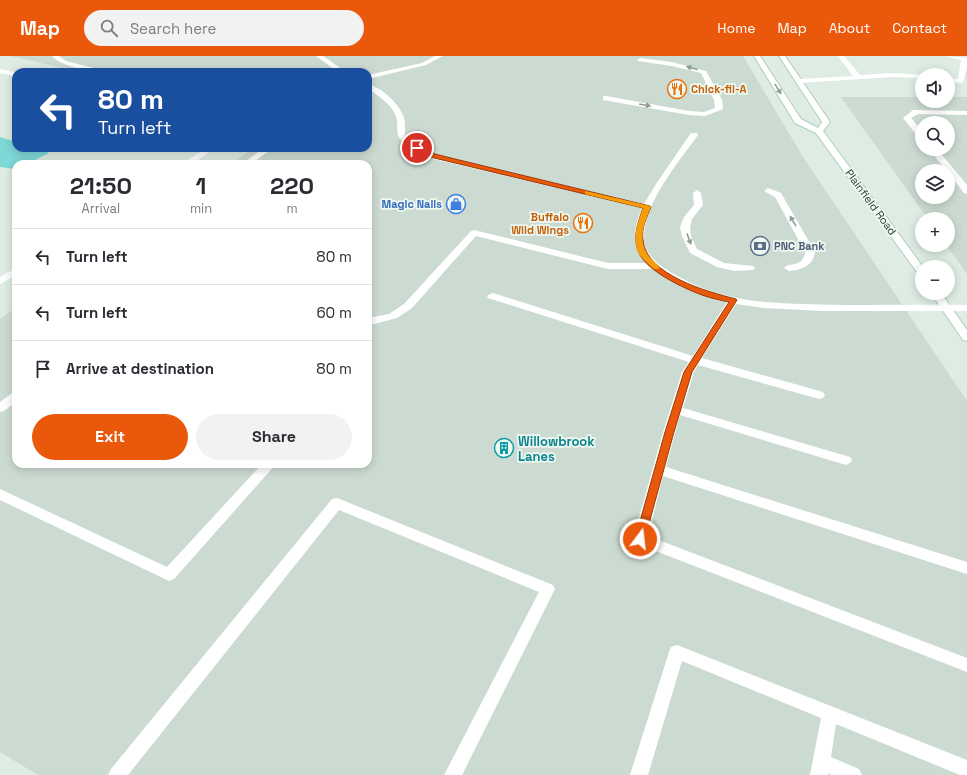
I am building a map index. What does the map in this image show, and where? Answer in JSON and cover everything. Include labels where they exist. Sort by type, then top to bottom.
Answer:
[{"type":"main road","points":[[55,56],[64,62],[89,68]]},
{"type":"main road","points":[[320,56],[337,68]]},
{"type":"main road","points":[[372,76],[424,64],[440,56]]},
{"type":"main road","name":"Plainfield Road","points":[[757,56],[798,121],[819,131],[915,263]]},
{"type":"main road","points":[[782,56],[826,122],[819,131]]},
{"type":"main road","points":[[840,56],[858,77]]},
{"type":"main road","points":[[948,56],[965,59],[961,82],[955,81]]},
{"type":"main road","points":[[606,98],[689,113],[705,114],[720,109],[718,100],[704,72],[690,67],[658,61],[640,60]]},
{"type":"main road","points":[[0,71],[12,73]]},
{"type":"main road","points":[[800,81],[893,75],[915,76]]},
{"type":"main road","points":[[372,88],[392,105],[401,119],[400,130],[403,138],[432,156],[647,207]]},
{"type":"main road","points":[[915,128],[907,118],[916,112],[967,113]]},
{"type":"main road","points":[[694,135],[652,196],[640,226],[639,239],[642,253],[654,266],[679,282],[704,294],[755,305],[828,308],[967,308]]},
{"type":"main road","points":[[192,160],[205,152]]},
{"type":"main road","points":[[252,160],[263,152]]},
{"type":"main road","points":[[939,156],[967,191]]},
{"type":"main road","points":[[768,191],[778,195],[810,252],[809,260],[805,265],[797,268],[788,268]]},
{"type":"main road","points":[[697,193],[700,201],[697,209],[687,218],[684,228],[693,251],[718,265],[733,268],[750,268]]},
{"type":"main road","points":[[372,321],[393,316],[408,306],[474,233],[608,266],[654,266]]},
{"type":"main road","points":[[0,281],[12,274]]},
{"type":"main road","points":[[492,296],[695,360],[820,395]]},
{"type":"main road","points":[[733,300],[688,372],[640,539],[967,666]]},
{"type":"main road","points":[[941,300],[967,338]]},
{"type":"main road","points":[[0,408],[12,399]]},
{"type":"main road","points":[[676,410],[846,460]]},
{"type":"main road","points":[[0,494],[169,575],[266,468]]},
{"type":"main road","points":[[659,470],[967,568]]},
{"type":"main road","points":[[118,775],[337,503],[548,588],[453,775]]},
{"type":"main road","points":[[639,775],[677,652],[967,769]]},
{"type":"main road","points":[[830,714],[821,768],[853,775]]},
{"type":"shaded area","points":[[11,56],[743,56],[803,157],[967,401],[967,775],[38,775],[0,752],[0,319],[12,311],[12,468],[372,468],[372,160],[236,160],[248,152],[372,152],[372,68],[63,68]]},
{"type":"shaded area","points":[[841,97],[915,97],[915,108],[955,108],[955,97],[967,97],[967,274],[951,252],[955,252],[955,212],[923,212],[917,204],[955,204],[955,164],[915,164],[915,201]]},
{"type":"water","points":[[0,137],[12,141],[12,152],[49,153],[35,160],[12,160],[12,169],[0,167]]},
{"type":"slow traffic","points":[[587,193],[647,207],[640,226],[639,239],[642,253],[656,268]]},
{"type":"place","name":"Chick-fil-A","points":[[677,89]]},
{"type":"place","name":"Magic Nails","points":[[456,204]]},
{"type":"place","name":"Buffalo Wild Wings","points":[[583,223]]},
{"type":"place","name":"PNC Bank","points":[[760,246]]},
{"type":"place","name":"Willowbrook Lanes","points":[[504,448]]},
{"type":"route","points":[[417,148],[432,156],[647,207],[640,226],[639,239],[642,253],[654,266],[679,282],[704,294],[733,300],[688,372],[669,432],[640,539]]}]
